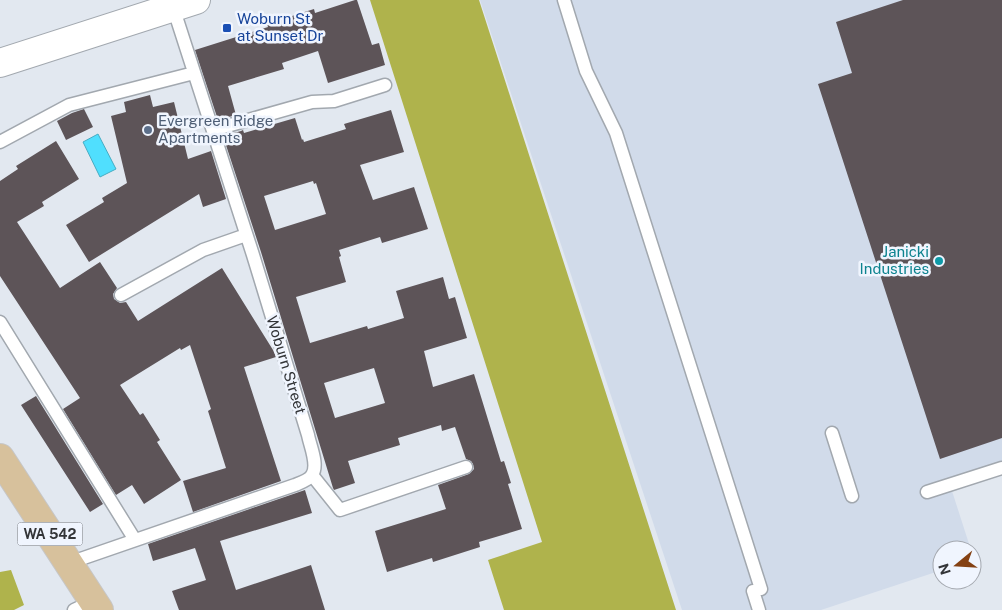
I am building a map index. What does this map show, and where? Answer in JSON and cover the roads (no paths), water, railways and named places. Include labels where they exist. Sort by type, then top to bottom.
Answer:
[{"type":"main road","name":"Woburn Street","points":[[0,62],[175,4]]},
{"type":"main road","name":"WA 542","points":[[0,458],[68,563],[89,607]]},
{"type":"lane","points":[[564,0],[586,71],[616,133],[757,590],[759,610]]},
{"type":"lane","name":"Woburn Street","points":[[175,4],[194,73],[310,444],[314,461],[312,475]]},
{"type":"lane","points":[[0,142],[69,105],[194,73]]},
{"type":"lane","points":[[213,130],[312,102],[334,101],[385,85]]},
{"type":"lane","points":[[121,296],[203,250],[246,235]]},
{"type":"lane","points":[[0,322],[135,540]]},
{"type":"lane","points":[[832,433],[852,496]]},
{"type":"lane","points":[[68,563],[295,485],[312,475],[340,510],[466,467]]},
{"type":"lane","points":[[927,492],[1002,468]]},
{"type":"water","points":[[98,134],[116,169],[100,177],[83,142]]},
{"type":"place","name":"Woburn St at Sunset Dr","points":[[227,28]]},
{"type":"place","name":"Evergreen Ridge Apartments","points":[[148,130]]},
{"type":"place","name":"Janicki Industries","points":[[939,261]]}]
